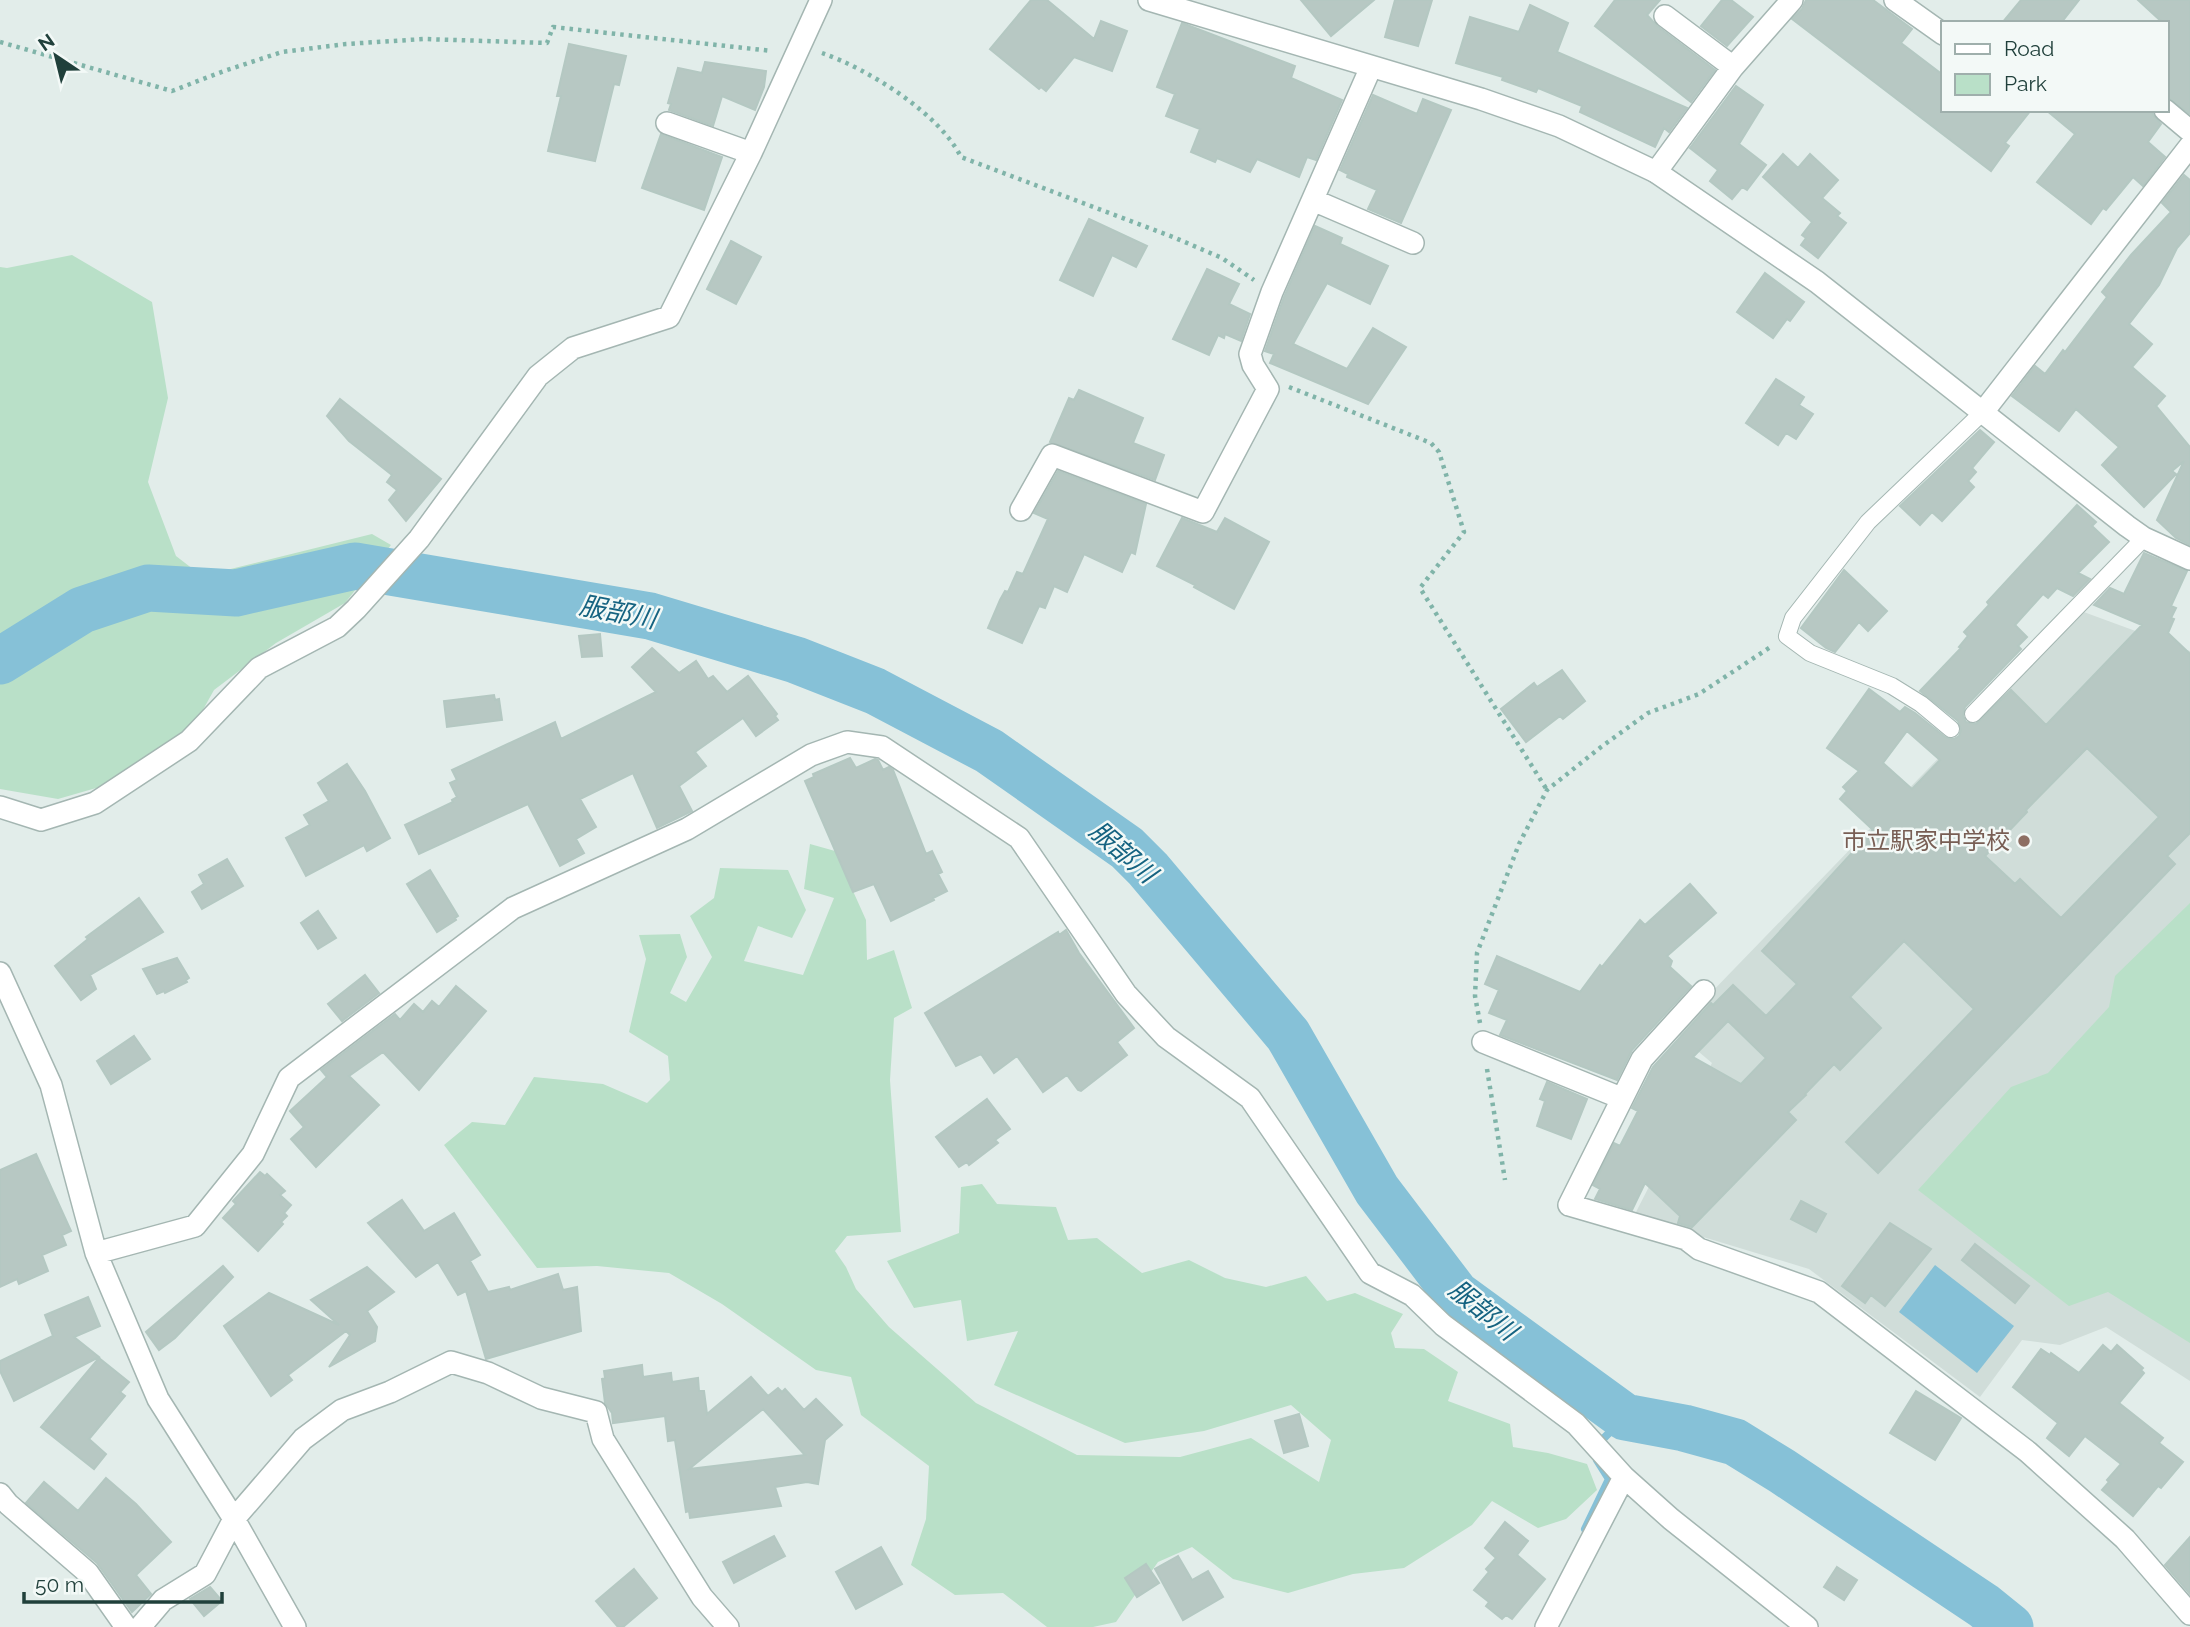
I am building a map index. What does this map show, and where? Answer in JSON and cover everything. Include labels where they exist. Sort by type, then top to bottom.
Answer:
[{"type":"street","points":[[0,807],[41,820],[95,803],[189,741],[259,668],[337,627],[356,609],[419,539],[538,376],[573,348],[669,317],[751,153],[821,0]]},
{"type":"street","points":[[1656,172],[1732,67],[1792,0]]},
{"type":"street","points":[[1895,0],[1941,33]]},
{"type":"street","points":[[1156,1],[1482,99],[1559,126],[1656,172],[1817,282],[2144,538],[2190,559]]},
{"type":"street","points":[[1665,16],[1732,67]]},
{"type":"street","points":[[1021,510],[1052,455],[1203,512],[1268,389],[1253,365],[1250,354],[1272,292],[1371,67]]},
{"type":"street","points":[[2167,112],[2190,131]]},
{"type":"street","points":[[667,123],[751,153]]},
{"type":"street","points":[[1983,412],[2190,146]]},
{"type":"street","points":[[1312,200],[1413,243]]},
{"type":"street","points":[[96,1253],[195,1226],[253,1154],[289,1078],[513,908],[687,829],[811,755],[847,742],[882,747],[1019,838],[1126,994],[1166,1037],[1250,1098],[1370,1273],[1412,1295],[1443,1325],[1576,1424],[1624,1477],[1671,1519],[1806,1627]]},
{"type":"street","points":[[0,973],[51,1085],[96,1253],[158,1399],[234,1520],[295,1627]]},
{"type":"street","points":[[1704,991],[1642,1059],[1569,1205],[1686,1239],[1699,1249],[1819,1292],[2028,1452],[2125,1539],[2190,1614]]},
{"type":"street","points":[[1483,1042],[1621,1098]]},
{"type":"street","points":[[140,1627],[163,1600],[205,1574],[234,1520],[303,1439],[342,1410],[390,1392],[451,1362],[488,1373],[541,1398],[596,1412],[603,1439],[702,1597],[728,1627]]},
{"type":"street","points":[[1546,1627],[1624,1477]]},
{"type":"street","points":[[0,1494],[88,1573],[126,1627]]},
{"type":"lane","points":[[1951,729],[1921,704],[1892,686],[1810,653],[1787,636],[1793,618],[1868,522],[1983,412]]},
{"type":"lane","points":[[1973,714],[2144,538]]},
{"type":"path","points":[[0,42],[172,91],[282,52],[346,44],[424,39],[547,43],[553,27],[776,51],[816,51],[848,62],[884,84],[939,127],[953,141],[961,157],[1222,258],[1272,292]]},
{"type":"path","points":[[1264,382],[1272,380],[1431,443],[1439,452],[1464,532],[1420,588],[1547,790]]},
{"type":"path","points":[[1506,1180],[1475,996],[1477,953],[1519,844],[1547,790],[1601,747],[1648,713],[1699,694],[1787,636]]},
{"type":"shaded area","name":"市立駅家中学校","points":[[2081,611],[2190,651],[2190,1381],[2106,1327],[2060,1345],[2022,1340],[1980,1397],[1809,1269],[1634,1216],[1712,1063],[1674,1031]]},
{"type":"green space","points":[[72,255],[152,302],[168,398],[148,482],[176,556],[202,576],[372,534],[391,545],[345,603],[276,643],[214,690],[195,724],[110,784],[58,799],[0,789],[0,267],[7,268]]},
{"type":"green space","points":[[810,844],[835,851],[866,920],[867,960],[894,950],[912,1008],[894,1018],[890,1080],[901,1232],[847,1236],[835,1251],[856,1289],[889,1327],[976,1403],[1077,1455],[1180,1457],[1251,1438],[1319,1482],[1331,1440],[1291,1405],[1204,1431],[1125,1443],[994,1385],[1018,1331],[967,1341],[961,1300],[914,1308],[887,1261],[959,1233],[961,1187],[982,1184],[997,1204],[1056,1207],[1068,1240],[1097,1238],[1142,1273],[1189,1260],[1225,1278],[1266,1287],[1306,1276],[1327,1301],[1355,1293],[1403,1314],[1391,1333],[1395,1348],[1424,1349],[1458,1372],[1448,1401],[1510,1424],[1513,1447],[1587,1464],[1597,1490],[1566,1519],[1538,1528],[1492,1501],[1472,1525],[1404,1568],[1353,1574],[1288,1593],[1233,1579],[1192,1547],[1158,1562],[1116,1622],[1093,1627],[1047,1627],[1003,1593],[955,1595],[911,1565],[926,1519],[929,1466],[861,1415],[851,1377],[816,1370],[722,1304],[669,1273],[597,1266],[537,1268],[444,1145],[472,1122],[505,1125],[534,1077],[603,1084],[647,1103],[670,1080],[668,1056],[629,1032],[646,959],[639,935],[680,934],[687,957],[670,993],[686,1002],[712,957],[690,916],[714,898],[720,868],[788,870],[806,910],[792,938],[758,926],[744,961],[803,975],[834,898],[804,889]]},
{"type":"green space","points":[[2190,903],[2190,1343],[2108,1292],[2069,1306],[1918,1190],[2011,1087],[2048,1073],[2109,1007],[2115,976]]},
{"type":"water","points":[[1935,1265],[2014,1326],[1977,1373],[1899,1312]]},
{"type":"building","points":[[1031,0],[1047,0],[1094,39],[1101,21],[1127,31],[1112,71],[1074,57],[1046,91],[1041,87],[1039,89],[990,49]]},
{"type":"building","points":[[1301,0],[1374,0],[1331,36]]},
{"type":"building","points":[[1395,0],[1432,0],[1418,46],[1385,37]]},
{"type":"building","points":[[1615,0],[1660,0],[1647,15],[1657,26],[1715,70],[1691,102],[1595,26]]},
{"type":"building","points":[[1722,0],[1731,0],[1753,17],[1727,46],[1701,26]]},
{"type":"building","points":[[1806,0],[1873,0],[1912,29],[1901,43],[1941,73],[1941,112],[2029,112],[2005,143],[2009,146],[1991,171],[1792,19],[1802,9]]},
{"type":"building","points":[[2021,0],[2079,0],[2063,21],[2004,21]]},
{"type":"building","points":[[2138,0],[2190,0],[2190,114],[2169,98],[2169,21],[2161,21]]},
{"type":"building","points":[[1530,5],[1568,23],[1557,52],[1687,108],[1669,132],[1664,128],[1655,147],[1580,112],[1582,106],[1538,88],[1536,92],[1502,80],[1503,77],[1456,63],[1470,17],[1519,32]]},
{"type":"building","points":[[1182,23],[1295,66],[1291,78],[1342,100],[1316,160],[1307,157],[1299,177],[1257,159],[1250,172],[1217,158],[1215,162],[1191,152],[1200,129],[1166,116],[1175,94],[1157,87]]},
{"type":"building","points":[[569,44],[626,56],[619,85],[614,84],[595,161],[548,151],[561,96],[557,96]]},
{"type":"building","points":[[705,62],[766,71],[764,87],[755,110],[722,96],[713,126],[669,110],[671,104],[668,103],[678,68],[702,73]]},
{"type":"building","points":[[1736,86],[1763,105],[1739,144],[1766,165],[1747,190],[1742,187],[1732,199],[1710,181],[1718,170],[1690,148]]},
{"type":"building","points":[[1373,95],[1417,114],[1423,99],[1451,110],[1401,223],[1368,209],[1377,190],[1347,177],[1348,174],[1340,170]]},
{"type":"building","points":[[2048,112],[2152,112],[2161,124],[2148,142],[2165,157],[2143,186],[2133,177],[2091,224],[2037,182],[2075,134]]},
{"type":"building","points":[[661,134],[722,157],[704,210],[642,188]]},
{"type":"building","points":[[1783,154],[1798,168],[1810,154],[1838,180],[1822,198],[1840,213],[1837,216],[1846,223],[1818,258],[1801,245],[1806,238],[1802,235],[1812,222],[1763,177]]},
{"type":"building","points":[[2184,175],[2190,180],[2190,233],[2177,248],[2159,285],[2129,324],[2152,344],[2132,367],[2165,396],[2156,406],[2190,447],[2190,545],[2176,538],[2157,520],[2184,461],[2172,471],[2176,474],[2144,507],[2102,465],[2119,447],[2076,409],[2059,431],[2012,396],[2035,366],[2045,374],[2063,350],[2065,352],[2107,297],[2102,292],[2131,255],[2171,212],[2162,203]]},
{"type":"building","points":[[1089,219],[1147,246],[1136,267],[1112,255],[1093,296],[1060,280]]},
{"type":"building","points":[[1315,226],[1342,238],[1340,244],[1388,266],[1370,304],[1327,283],[1293,344],[1347,369],[1373,328],[1406,347],[1368,404],[1270,363],[1274,354],[1265,351],[1284,297]]},
{"type":"building","points":[[731,241],[761,257],[736,304],[707,289]]},
{"type":"building","points":[[1207,269],[1239,284],[1229,304],[1250,314],[1241,341],[1225,334],[1224,338],[1218,335],[1209,355],[1173,339]]},
{"type":"building","points":[[1765,273],[1804,302],[1773,338],[1737,312]]},
{"type":"building","points":[[1776,379],[1804,397],[1799,405],[1813,414],[1796,439],[1786,433],[1778,445],[1746,423]]},
{"type":"building","points":[[1079,390],[1143,418],[1133,443],[1164,455],[1155,480],[1050,442],[1069,398],[1074,400]]},
{"type":"building","points":[[340,399],[441,479],[406,521],[389,500],[397,490],[387,482],[392,475],[349,441],[327,416]]},
{"type":"building","points":[[1980,430],[1994,442],[1972,468],[1976,472],[1968,481],[1974,487],[1942,521],[1932,512],[1920,525],[1900,506]]},
{"type":"building","points":[[1058,471],[1146,504],[1135,554],[1131,552],[1122,572],[1084,554],[1067,592],[1054,586],[1045,608],[1039,606],[1022,643],[988,628],[1000,600],[1005,591],[1008,592],[1017,572],[1023,574],[1048,519],[1034,513]]},
{"type":"building","points":[[2077,505],[2096,522],[2092,526],[2109,542],[2078,573],[2090,579],[2073,596],[2057,588],[2048,598],[2043,594],[2015,625],[2027,637],[2018,646],[2021,649],[1965,707],[1963,716],[1966,722],[1976,724],[2011,690],[2046,725],[2142,625],[2094,605],[2110,588],[2124,594],[2144,553],[2187,571],[2171,606],[2176,608],[2168,633],[2190,654],[2190,833],[2167,856],[2175,864],[1878,1173],[1846,1142],[1974,1009],[1904,941],[1850,997],[1881,1028],[1840,1070],[1834,1064],[1805,1094],[1788,1112],[1796,1120],[1692,1227],[1678,1223],[1680,1216],[1645,1183],[1632,1210],[1595,1199],[1600,1189],[1593,1185],[1614,1143],[1620,1146],[1638,1111],[1632,1108],[1653,1067],[1711,1003],[1713,1005],[1733,985],[1766,1016],[1797,984],[1762,951],[1873,830],[1840,799],[1847,791],[1843,787],[1859,771],[1827,748],[1869,689],[1900,712],[1905,707],[1915,713],[1945,737],[1954,739],[1959,736],[1961,730],[1958,721],[1920,691],[1961,648],[1959,647],[1968,636],[1964,632],[1989,605],[1987,602]],"holes":[[[1907,731],[1940,760],[1912,789],[1883,763]],[[2087,748],[2159,817],[2061,918],[2020,879],[2015,884],[1985,856]],[[1728,1021],[1766,1058],[1741,1084],[1693,1057]]]},
{"type":"building","points":[[1182,518],[1217,532],[1225,518],[1269,542],[1234,609],[1157,566]]},
{"type":"building","points":[[1844,570],[1887,611],[1868,631],[1859,622],[1835,652],[1801,628]]},
{"type":"building","points":[[600,634],[602,656],[582,657],[579,636]]},
{"type":"building","points":[[652,648],[679,673],[696,661],[708,679],[713,676],[727,692],[748,676],[777,714],[775,716],[778,720],[756,736],[743,718],[695,752],[706,766],[679,786],[692,811],[657,828],[633,773],[580,799],[596,827],[576,839],[584,853],[560,866],[528,804],[419,854],[405,825],[453,802],[457,797],[450,783],[457,780],[452,770],[555,722],[561,739],[656,692],[632,667]]},
{"type":"building","points":[[1562,670],[1585,701],[1563,719],[1560,716],[1526,742],[1501,709],[1534,683],[1537,687]]},
{"type":"building","points":[[494,695],[495,700],[499,699],[502,720],[447,727],[444,701]]},
{"type":"building","points":[[850,758],[856,768],[875,759],[883,770],[889,767],[893,770],[926,854],[932,851],[942,872],[938,874],[947,891],[891,921],[874,884],[853,892],[805,781],[814,777],[813,774]]},
{"type":"building","points":[[347,764],[390,838],[367,851],[364,845],[306,876],[286,838],[310,825],[304,815],[329,801],[318,783]]},
{"type":"building","points":[[227,859],[243,886],[202,909],[192,892],[204,884],[199,875]]},
{"type":"building","points":[[430,870],[458,916],[437,932],[407,884]]},
{"type":"building","points":[[1690,884],[1716,913],[1667,956],[1672,961],[1670,967],[1691,986],[1632,1050],[1617,1080],[1500,1035],[1507,1020],[1489,1013],[1499,990],[1485,984],[1497,956],[1580,992],[1640,920],[1645,925]]},
{"type":"building","points":[[139,898],[163,932],[90,975],[96,989],[81,1000],[55,966],[88,939],[86,937]]},
{"type":"building","points":[[318,911],[336,938],[318,949],[301,923]]},
{"type":"building","points":[[1066,930],[1079,953],[1134,1028],[1117,1042],[1127,1055],[1081,1091],[1067,1075],[1043,1092],[1017,1056],[994,1073],[981,1054],[956,1066],[925,1013],[1058,932],[1059,935]]},
{"type":"building","points":[[177,958],[189,978],[187,982],[157,994],[143,969]]},
{"type":"building","points":[[365,975],[379,993],[342,1021],[328,1004]]},
{"type":"building","points":[[456,986],[486,1011],[419,1090],[383,1052],[349,1076],[379,1105],[316,1167],[291,1139],[304,1127],[290,1111],[327,1077],[321,1070],[395,1014],[400,1020],[414,1004],[423,1012],[432,1001],[439,1007]]},
{"type":"building","points":[[134,1036],[150,1059],[111,1084],[97,1061]]},
{"type":"building","points":[[1547,1082],[1587,1099],[1571,1139],[1537,1126],[1545,1101],[1540,1099]]},
{"type":"building","points":[[987,1099],[1010,1129],[995,1140],[998,1143],[969,1165],[967,1162],[959,1167],[936,1137]]},
{"type":"building","points":[[36,1154],[71,1231],[62,1235],[66,1245],[42,1255],[48,1271],[19,1284],[17,1279],[0,1287],[0,1170]]},
{"type":"building","points":[[260,1172],[265,1176],[267,1174],[285,1191],[280,1195],[291,1205],[284,1213],[287,1216],[281,1222],[283,1224],[258,1251],[223,1218],[236,1204],[233,1201]]},
{"type":"building","points":[[402,1200],[424,1231],[454,1213],[480,1255],[470,1261],[488,1292],[509,1287],[510,1290],[558,1274],[563,1290],[577,1287],[581,1331],[486,1359],[466,1291],[458,1295],[438,1262],[416,1277],[368,1223]]},
{"type":"building","points":[[1801,1201],[1826,1214],[1816,1232],[1791,1219]]},
{"type":"building","points":[[1890,1223],[1931,1249],[1885,1306],[1871,1295],[1865,1303],[1842,1286]]},
{"type":"building","points":[[1975,1244],[2029,1286],[2015,1303],[1962,1260]]},
{"type":"building","points":[[223,1266],[233,1277],[175,1338],[159,1350],[146,1332]]},
{"type":"building","points":[[367,1267],[394,1292],[367,1311],[377,1327],[375,1341],[329,1367],[350,1335],[346,1331],[288,1375],[292,1380],[271,1396],[224,1326],[269,1293],[339,1325],[311,1300]]},
{"type":"building","points":[[88,1297],[100,1326],[74,1337],[99,1357],[14,1401],[0,1371],[0,1361],[53,1336],[45,1315]]},
{"type":"building","points":[[2103,1345],[2111,1352],[2117,1345],[2143,1368],[2141,1370],[2144,1373],[2119,1403],[2163,1438],[2159,1443],[2183,1462],[2133,1516],[2102,1490],[2121,1464],[2085,1436],[2069,1456],[2047,1438],[2058,1423],[2013,1387],[2041,1349],[2079,1373]]},
{"type":"building","points":[[99,1358],[129,1382],[120,1392],[125,1396],[89,1439],[106,1454],[94,1469],[41,1427]]},
{"type":"building","points":[[642,1365],[643,1377],[671,1373],[672,1382],[698,1378],[699,1391],[704,1391],[707,1414],[751,1377],[768,1396],[778,1388],[782,1392],[785,1389],[804,1410],[816,1399],[842,1425],[825,1440],[818,1484],[807,1482],[775,1487],[781,1506],[690,1518],[689,1511],[686,1512],[675,1440],[668,1441],[665,1416],[613,1423],[612,1413],[605,1403],[602,1379],[605,1378],[604,1371]],"holes":[[[763,1409],[805,1455],[689,1469]]]},
{"type":"building","points":[[1916,1391],[1961,1418],[1935,1460],[1890,1433]]},
{"type":"building","points":[[1299,1414],[1308,1446],[1284,1453],[1275,1421]]},
{"type":"building","points":[[106,1478],[136,1504],[171,1542],[136,1575],[151,1594],[132,1612],[97,1563],[26,1503],[44,1482],[78,1511]]},
{"type":"building","points":[[1505,1522],[1528,1541],[1517,1555],[1545,1579],[1512,1619],[1506,1615],[1502,1619],[1486,1606],[1489,1602],[1474,1590],[1489,1572],[1486,1569],[1496,1558],[1485,1548]]},
{"type":"building","points":[[774,1536],[785,1556],[734,1583],[723,1562]]},
{"type":"building","points":[[2190,1537],[2190,1594],[2165,1565]]},
{"type":"building","points":[[881,1547],[902,1584],[856,1609],[836,1572]]},
{"type":"building","points":[[1178,1556],[1192,1580],[1208,1571],[1223,1597],[1183,1620],[1155,1569]]},
{"type":"building","points":[[1146,1564],[1159,1583],[1137,1597],[1125,1578]]},
{"type":"building","points":[[1837,1567],[1857,1580],[1844,1600],[1824,1587]]},
{"type":"building","points":[[634,1569],[657,1598],[623,1627],[618,1627],[596,1601]]},
{"type":"building","points":[[210,1587],[222,1601],[204,1616],[190,1599]]},
{"type":"waterway","name":"服部川","points":[[0,661],[82,610],[148,588],[236,593],[355,566],[650,616],[796,660],[875,691],[989,751],[1127,848],[1148,869],[1288,1035],[1377,1190],[1456,1294],[1625,1417],[1684,1428],[1735,1442],[1984,1606],[2010,1627]]},
{"type":"waterway","points":[[1597,1445],[1625,1417]]},
{"type":"waterway","points":[[1585,1529],[1609,1479],[1597,1460]]},
{"type":"place","name":"市立駅家中学校","points":[[2024,841]]}]
